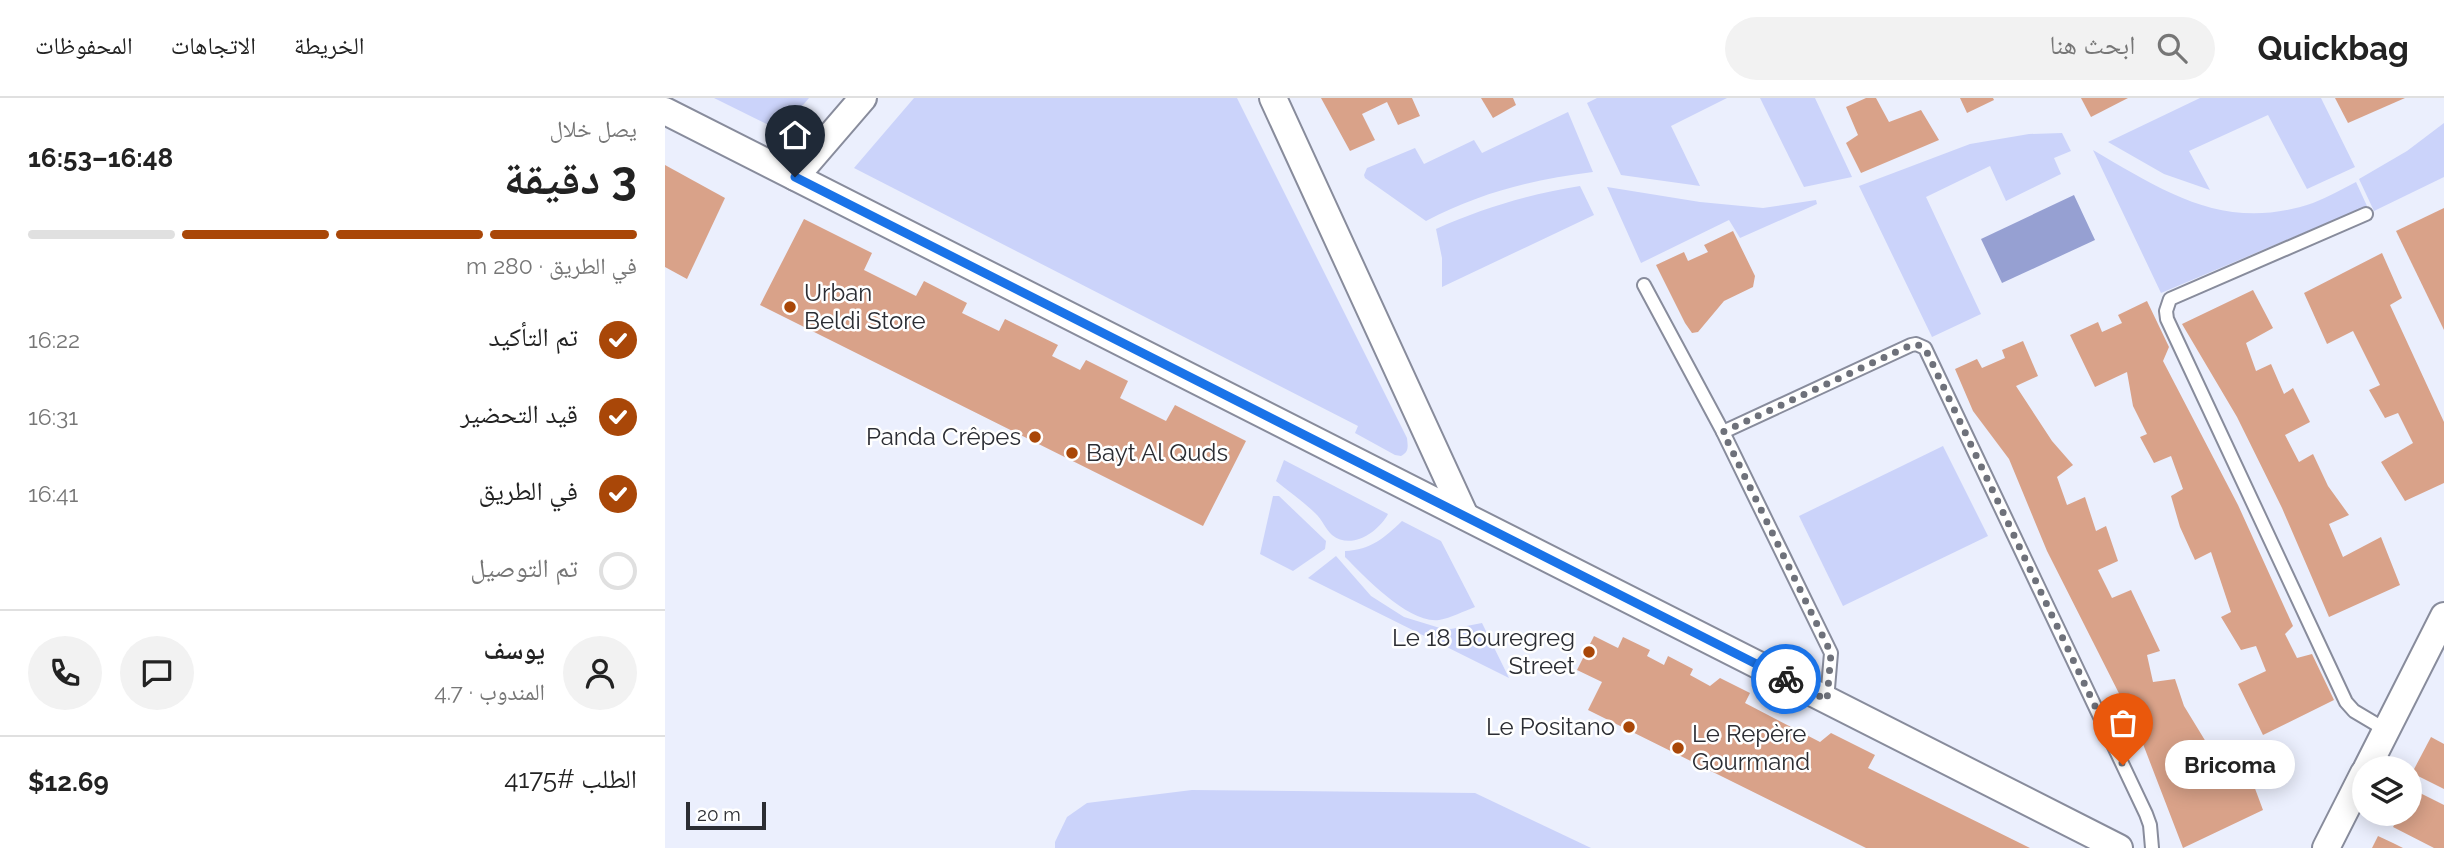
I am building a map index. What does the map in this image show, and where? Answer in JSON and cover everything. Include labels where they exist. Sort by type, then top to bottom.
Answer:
[{"type":"street","points":[[795,177],[863,98]]},
{"type":"street","points":[[1273,98],[1465,516]]},
{"type":"street","points":[[665,111],[2119,848]]},
{"type":"street","points":[[2372,756],[2444,616]]},
{"type":"street","points":[[2326,848],[2352,796]]},
{"type":"lane","points":[[2366,214],[2170,299],[2166,311],[2167,319],[2346,702],[2354,711],[2386,730]]},
{"type":"lane","points":[[1644,285],[1723,432],[1831,653],[1827,700]]},
{"type":"lane","points":[[1723,432],[1911,345],[1925,348],[2146,814],[2152,848]]},
{"type":"shaded area","points":[[714,98],[809,98],[781,131]]},
{"type":"shaded area","points":[[914,98],[1237,98],[1407,438],[1407,451],[1401,456],[1395,455],[1355,433],[1358,426],[854,168]]},
{"type":"shaded area","points":[[1597,98],[1727,98],[1671,126],[1700,186],[1621,175],[1587,103]]},
{"type":"shaded area","points":[[1760,98],[1815,98],[1852,177],[1804,187]]},
{"type":"shaded area","points":[[2200,98],[2321,98],[2355,167],[2307,189],[2268,115],[2189,151],[2210,190],[2164,174],[2108,142]]},
{"type":"shaded area","points":[[1568,112],[1593,172],[1507,189],[1467,202],[1426,221],[1364,175],[1367,168],[1415,148],[1424,164],[1474,140],[1482,153]]},
{"type":"shaded area","points":[[2444,123],[2444,177],[2374,211],[2359,179],[2407,151]]},
{"type":"shaded area","points":[[2062,133],[2071,151],[2054,158],[2061,174],[2006,201],[1990,166],[1926,197],[1981,314],[1932,337],[1859,186],[1970,144],[2029,134]]},
{"type":"shaded area","points":[[2093,150],[2171,193],[2197,204],[2224,210],[2252,213],[2281,211],[2313,203],[2356,182],[2367,206],[2161,293]]},
{"type":"shaded area","points":[[1580,186],[1594,215],[1442,287],[1442,258],[1436,229],[1507,203]]},
{"type":"shaded area","points":[[1607,187],[1700,202],[1763,208],[1816,200],[1817,204],[1740,238],[1729,220],[1641,263]]},
{"type":"shaded area","points":[[2074,195],[2095,240],[2002,283],[1981,239]]},
{"type":"shaded area","points":[[1943,446],[1988,536],[1843,606],[1799,516]]},
{"type":"shaded area","points":[[1284,460],[1388,514],[1372,532],[1356,540],[1348,541],[1332,535],[1320,518],[1276,481]]},
{"type":"shaded area","points":[[1273,496],[1279,496],[1326,541],[1325,549],[1293,571],[1260,554]]},
{"type":"shaded area","points":[[1402,521],[1441,541],[1475,607],[1439,620],[1414,615],[1388,598],[1345,557],[1345,551],[1377,542]]},
{"type":"shaded area","points":[[1336,556],[1371,596],[1404,617],[1451,629],[1482,623],[1509,678],[1308,578]]},
{"type":"shaded area","points":[[1192,790],[1475,793],[1591,848],[1055,848],[1055,842],[1067,817],[1087,803]]},
{"type":"building","points":[[1321,98],[1412,98],[1420,116],[1398,125],[1387,102],[1362,114],[1375,140],[1350,151]]},
{"type":"building","points":[[1481,98],[1513,98],[1516,105],[1493,118]]},
{"type":"building","points":[[1866,98],[1876,98],[1889,122],[1921,110],[1939,140],[1861,173],[1846,143],[1858,135],[1846,107]]},
{"type":"building","points":[[1960,98],[1993,98],[1994,100],[1967,113]]},
{"type":"building","points":[[2081,98],[2128,98],[2091,117]]},
{"type":"building","points":[[2335,98],[2405,98],[2348,123]]},
{"type":"building","points":[[665,165],[725,198],[687,279],[665,267]]},
{"type":"building","points":[[2444,208],[2444,330],[2396,231]]},
{"type":"building","points":[[804,219],[872,253],[864,270],[916,296],[924,281],[967,303],[962,313],[999,331],[1005,319],[1058,345],[1052,356],[1080,370],[1086,360],[1128,381],[1120,398],[1166,421],[1175,405],[1246,441],[1203,526],[760,305]]},
{"type":"building","points":[[1733,231],[1755,276],[1753,287],[1724,301],[1698,332],[1692,333],[1656,265],[1684,252],[1688,261],[1708,252],[1704,245]]},
{"type":"building","points":[[2382,253],[2402,298],[2390,305],[2444,422],[2444,483],[2405,501],[2381,462],[2413,443],[2398,413],[2385,418],[2369,390],[2380,385],[2353,331],[2327,344],[2304,293]]},
{"type":"building","points":[[2253,290],[2273,328],[2246,343],[2256,371],[2271,364],[2284,394],[2293,388],[2310,422],[2285,435],[2299,462],[2313,454],[2328,486],[2349,515],[2329,524],[2343,557],[2381,537],[2400,585],[2329,617],[2282,508],[2237,417],[2182,324]]},
{"type":"building","points":[[2147,301],[2169,347],[2163,361],[2238,505],[2293,626],[2285,634],[2297,658],[2312,654],[2334,700],[2263,735],[2238,684],[2266,671],[2256,646],[2241,650],[2221,617],[2231,612],[2211,552],[2195,560],[2180,527],[2171,496],[2183,489],[2171,456],[2154,463],[2140,437],[2147,434],[2133,406],[2127,372],[2095,387],[2070,335],[2098,322],[2102,332],[2122,323],[2118,315]]},
{"type":"building","points":[[2023,341],[2038,376],[2016,386],[2052,441],[2073,465],[2057,477],[2067,505],[2085,497],[2096,531],[2106,526],[2118,561],[2098,570],[2112,598],[2131,590],[2160,651],[2147,655],[2153,682],[2175,679],[2184,706],[2206,742],[2186,750],[2195,778],[2244,759],[2263,810],[2183,848],[2138,731],[2047,551],[2009,459],[1973,411],[1955,369],[1977,359],[1982,368],[2005,358],[2002,350]]},
{"type":"building","points":[[1594,636],[1618,648],[1623,637],[1650,650],[1647,656],[1664,665],[1668,656],[1693,669],[1690,675],[1710,686],[1720,678],[1750,693],[1745,703],[1820,742],[1831,733],[1875,755],[1868,768],[2030,848],[1866,848],[1588,710],[1602,682],[1577,670]]},
{"type":"building","points":[[2431,737],[2444,744],[2444,789],[2422,778],[2421,756]]},
{"type":"building","points":[[2422,794],[2444,805],[2444,848],[2434,848],[2393,827],[2422,826]]},
{"type":"building","points":[[2378,836],[2393,843],[2403,848],[2372,848]]},
{"type":"way so far","points":[[1786,679],[1827,700],[1831,653],[1723,432],[1916,344],[1925,348],[2123,765]]},
{"type":"place","name":"Urban Beldi Store","points":[[790,307]]},
{"type":"place","name":"Panda Crêpes","points":[[1035,437]]},
{"type":"place","name":"Bayt Al Quds","points":[[1072,453]]},
{"type":"place","name":"Le 18 Bouregreg Street","points":[[1589,652]]},
{"type":"place","name":"Le Positano","points":[[1629,727]]},
{"type":"place","name":"Le Repère Gourmand","points":[[1678,748]]},
{"type":"place","name":"Bricoma","points":[[2123,765]]},
{"type":"route","points":[[795,177],[1786,679]]}]
